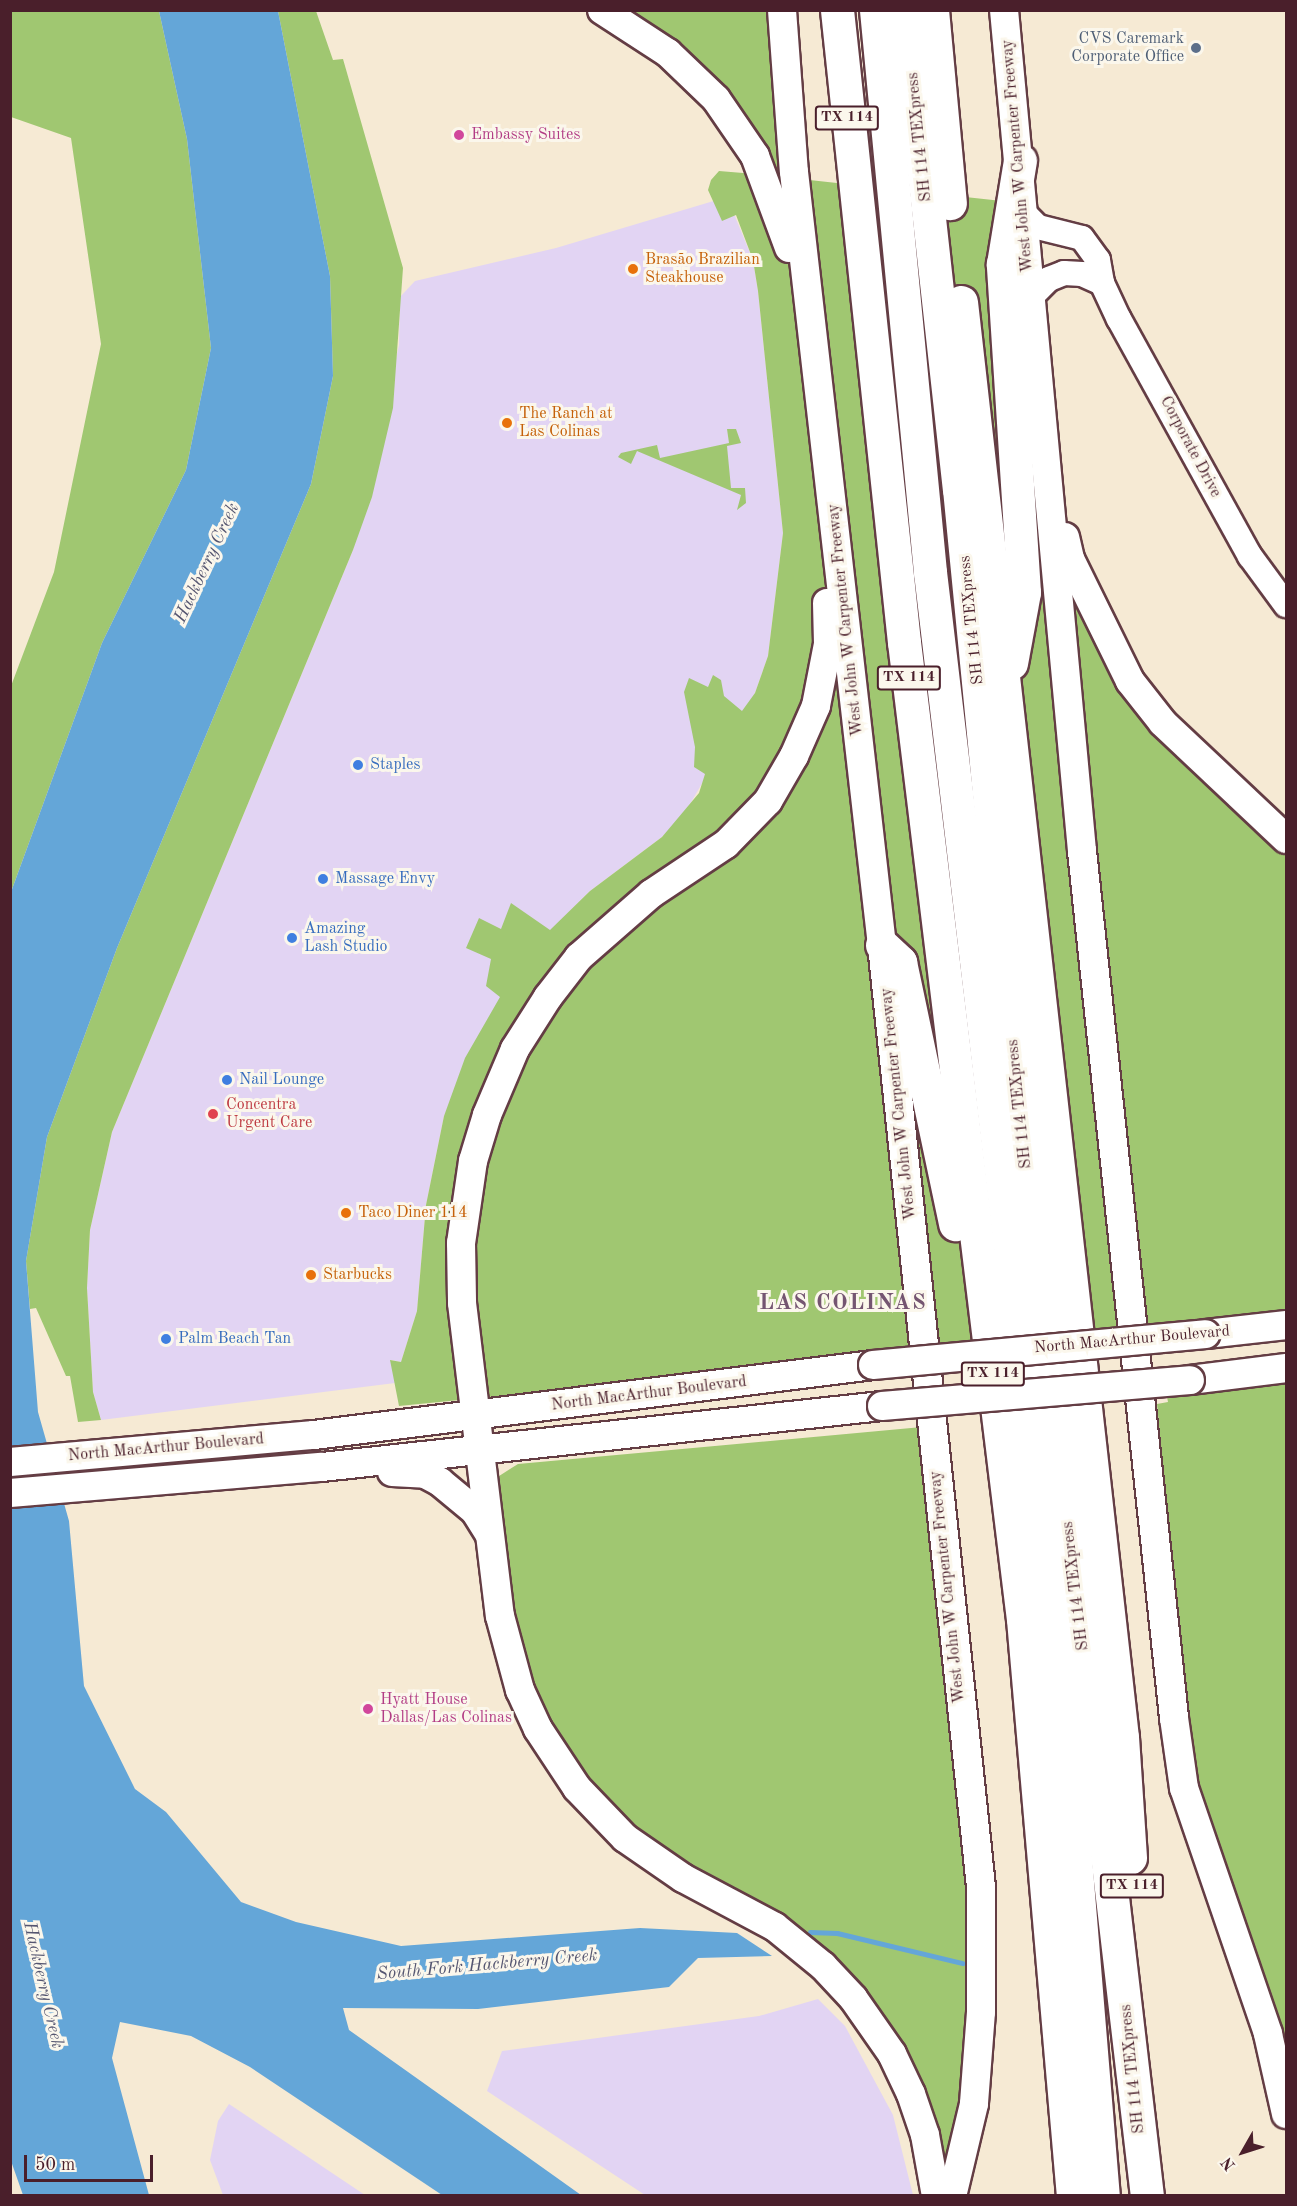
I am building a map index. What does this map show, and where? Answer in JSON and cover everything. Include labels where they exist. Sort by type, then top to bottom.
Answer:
[{"type":"highway","name":"TX 114","points":[[837,10],[858,226],[906,654],[1023,1618],[1073,2196]]},
{"type":"highway","name":"SH 114 TEXpress","points":[[876,10],[930,572],[1033,1442],[1074,1845],[1103,2196]]},
{"type":"highway","name":"SH 114 TEXpress","points":[[906,10],[959,489],[1021,1119],[1147,2196]]},
{"type":"highway","name":"TX 114","points":[[933,10],[953,236],[1122,1737],[1140,2011],[1165,2196]]},
{"type":"highway","points":[[1005,691],[1024,592],[1003,264],[1020,160]]},
{"type":"highway","points":[[858,226],[930,572]]},
{"type":"highway","points":[[882,945],[900,962],[953,1213],[970,1301],[994,1512],[1023,1618]]},
{"type":"main road","points":[[602,10],[632,28],[685,68],[716,99],[744,136],[786,231],[801,309],[813,338]]},
{"type":"main road","name":"West John W Carpenter Freeway","points":[[782,10],[813,338],[822,401],[882,945],[981,1887],[981,2012],[974,2104],[952,2196]]},
{"type":"main road","name":"West John W Carpenter Freeway","points":[[1004,10],[1020,160],[1044,453],[1082,851],[1182,1776],[1197,1833],[1268,2034],[1287,2114]]},
{"type":"main road","points":[[822,401],[816,452],[825,545],[828,644],[816,706],[795,756],[750,823],[726,844],[651,894],[579,957],[533,1018],[503,1074],[473,1161],[461,1243],[462,1303],[479,1451],[507,1650],[520,1690],[553,1755],[593,1807],[626,1838],[683,1878],[775,1927],[823,1966],[854,1998],[892,2054],[910,2094],[925,2134],[936,2196]]},
{"type":"main road","points":[[1044,453],[1070,559],[1130,681],[1163,723],[1287,839]]},
{"type":"main road","name":"North MacArthur Boulevard","points":[[10,1462],[387,1426],[873,1365],[1287,1325]]},
{"type":"main road","name":"North MacArthur Boulevard","points":[[10,1493],[322,1467],[882,1406],[1190,1380],[1287,1368]]},
{"type":"main road","points":[[186,1478],[192,1470],[280,1452],[348,1445],[387,1426]]},
{"type":"main road","points":[[322,1467],[425,1474],[462,1498],[491,1537]]},
{"type":"street","name":"Corporate Drive","points":[[1024,213],[1038,227],[1082,238],[1098,260],[1102,283],[1238,536],[1287,605]]},
{"type":"street","points":[[1031,297],[1049,279],[1064,273],[1082,274],[1102,283]]},
{"type":"shaded area","points":[[727,197],[753,260],[783,533],[768,656],[755,693],[683,816],[662,837],[590,891],[550,931],[444,1116],[426,1205],[417,1311],[401,1362],[391,1360],[395,1383],[101,1420],[93,1392],[87,1288],[90,1230],[112,1132],[353,550],[399,345],[400,297],[415,281],[556,248]]},
{"type":"shaded area","points":[[818,1999],[845,2026],[893,2115],[913,2195],[645,2195],[487,2091],[502,2051],[759,2016]]},
{"type":"shaded area","points":[[229,2104],[365,2195],[223,2195],[210,2160],[218,2121]]},
{"type":"green space","points":[[11,11],[159,11],[187,139],[211,348],[186,470],[102,643],[11,892],[11,686],[54,572],[101,344],[71,138],[11,117]]},
{"type":"green space","points":[[278,11],[316,11],[333,60],[343,59],[403,268],[393,408],[372,497],[353,550],[112,1132],[90,1230],[87,1288],[93,1392],[101,1420],[78,1422],[70,1376],[66,1376],[36,1308],[30,1309],[26,1261],[47,1137],[117,948],[311,484],[333,376],[330,276]]},
{"type":"green space","points":[[622,11],[774,11],[791,178],[1002,201],[1027,411],[1087,612],[1286,852],[1286,1318],[399,1406],[390,1360],[401,1362],[417,1311],[426,1205],[444,1116],[465,1058],[500,997],[486,986],[491,959],[466,948],[479,918],[501,929],[511,903],[550,930],[590,891],[662,837],[699,793],[705,774],[694,767],[695,747],[684,692],[689,678],[708,687],[713,675],[721,680],[724,696],[742,711],[755,693],[768,656],[783,533],[758,291],[753,260],[736,215],[722,221],[708,190],[711,180],[719,171],[779,176],[715,76],[673,40]]},
{"type":"green space","points":[[727,429],[736,429],[741,443],[727,446],[731,488],[745,488],[746,503],[737,510],[741,495],[637,451],[631,464],[618,457],[621,453],[657,445],[660,458],[729,443]]},
{"type":"green space","points":[[1286,1384],[1286,2076],[1190,1764],[1157,1404],[1168,1402],[1167,1397]]},
{"type":"green space","points":[[922,1427],[971,1933],[962,2112],[949,2189],[870,2006],[640,1842],[571,1768],[519,1659],[496,1478],[518,1464]]},
{"type":"water","name":"Hackberry Creek","points":[[159,11],[278,11],[330,276],[333,376],[311,484],[117,948],[47,1137],[26,1261],[38,1412],[69,1521],[84,1686],[135,1789],[166,1812],[241,1902],[296,1922],[401,1946],[640,1928],[737,1933],[772,1956],[698,1958],[669,1987],[478,2009],[343,2008],[349,2030],[581,2195],[442,2195],[250,2067],[191,2036],[120,2022],[112,2058],[149,2195],[23,2195],[11,2161],[11,892],[102,643],[186,470],[211,348],[187,139]]},
{"type":"waterway","name":"South Fork Hackberry Creek","points":[[810,1932],[837,1933],[962,1963]]},
{"type":"place","name":"CVS Caremark Corporate Office","points":[[1196,48]]},
{"type":"place","name":"Embassy Suites","points":[[459,135]]},
{"type":"place","name":"Brasão Brazilian Steakhouse","points":[[633,269]]},
{"type":"place","name":"The Ranch at Las Colinas","points":[[507,423]]},
{"type":"place","name":"Staples","points":[[358,765]]},
{"type":"place","name":"Massage Envy","points":[[323,879]]},
{"type":"place","name":"Amazing Lash Studio","points":[[292,938]]},
{"type":"place","name":"Nail Lounge","points":[[227,1080]]},
{"type":"place","name":"Concentra Urgent Care","points":[[213,1114]]},
{"type":"place","name":"Taco Diner 114","points":[[346,1213]]},
{"type":"place","name":"Starbucks","points":[[311,1275]]},
{"type":"place","name":"Palm Beach Tan","points":[[166,1339]]},
{"type":"place","name":"Hyatt House Dallas/Las Colinas","points":[[368,1709]]},
{"type":"district","name":"LAS COLINAS","points":[[843,1304]]}]
